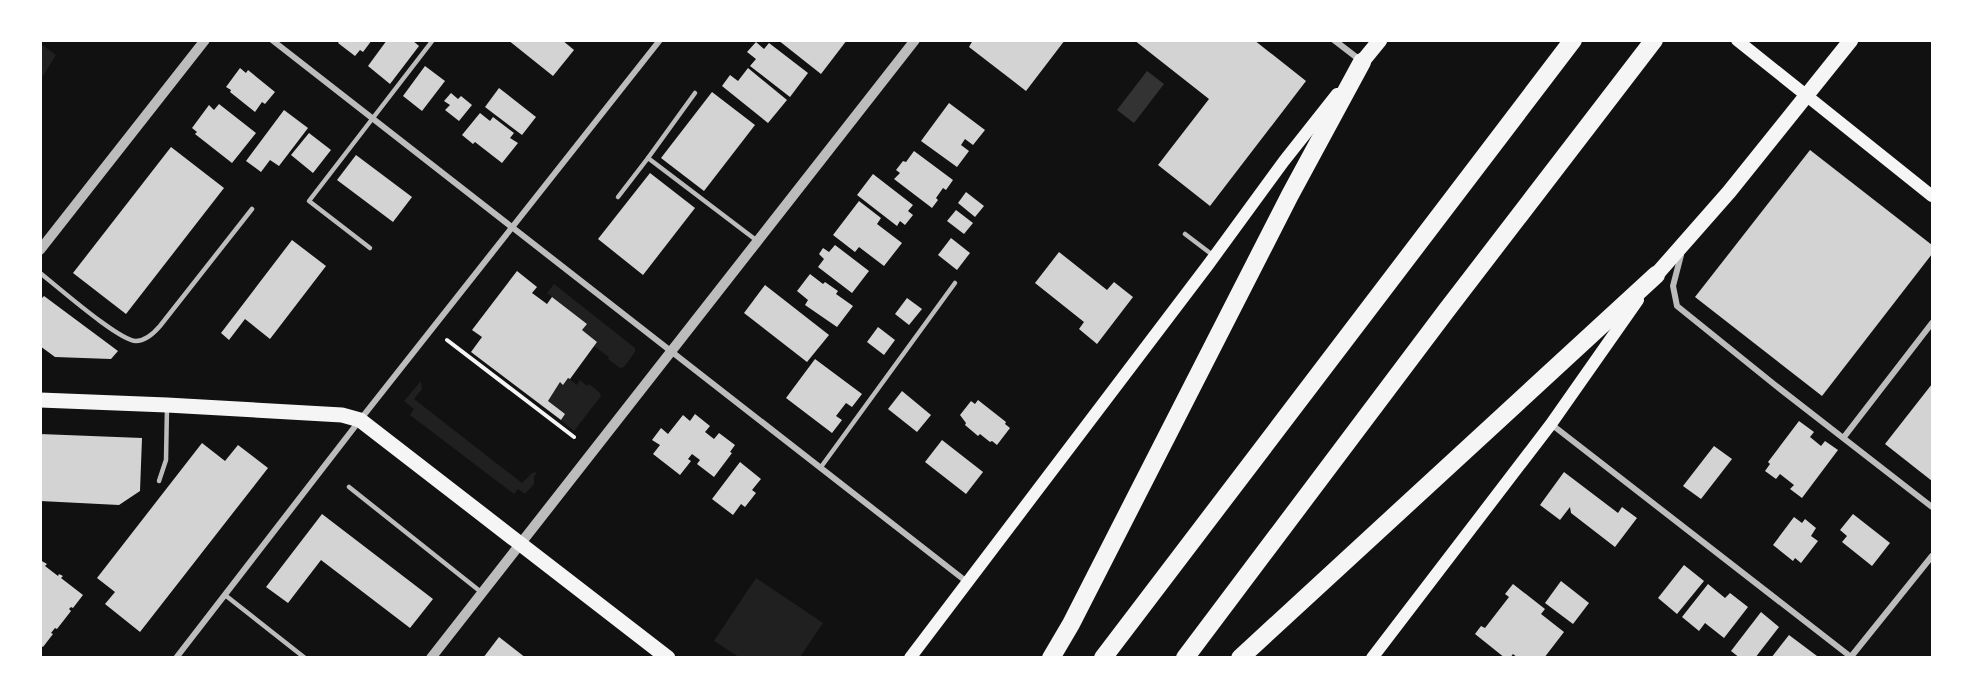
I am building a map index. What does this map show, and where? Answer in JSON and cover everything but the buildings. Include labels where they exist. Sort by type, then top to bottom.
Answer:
[{"type":"highway","points":[[1103,657],[1573,40]]},
{"type":"highway","points":[[1185,657],[1654,40]]},
{"type":"highway","points":[[1051,657],[1071,624],[1290,195],[1362,63]]},
{"type":"highway","points":[[1240,657],[1656,275]]},
{"type":"main road","points":[[910,657],[1215,256],[1284,161],[1380,40]]},
{"type":"main road","points":[[1737,40],[1932,196]]},
{"type":"main road","points":[[1372,657],[1551,424],[1656,275],[1729,192],[1851,40]]},
{"type":"main road","points":[[40,400],[342,415],[360,420],[668,657]]},
{"type":"street","points":[[40,250],[205,40]]},
{"type":"street","points":[[272,40],[968,582]]},
{"type":"street","points":[[176,657],[660,40]]},
{"type":"street","points":[[432,657],[915,40]]},
{"type":"street","points":[[1334,40],[1362,63]]},
{"type":"street","points":[[1683,244],[1673,286],[1677,306],[1932,507]]},
{"type":"street","points":[[1844,437],[1932,323]]},
{"type":"street","points":[[1551,424],[1850,657],[1932,556]]},
{"type":"lane","points":[[370,248],[309,201],[434,40]]},
{"type":"lane","points":[[618,198],[695,93]]},
{"type":"lane","points":[[648,158],[758,242]]},
{"type":"lane","points":[[40,273],[120,336],[136,341],[150,336],[160,326],[252,208]]},
{"type":"lane","points":[[1185,234],[1215,256]]},
{"type":"lane","points":[[821,468],[955,284]]},
{"type":"lane","points":[[159,480],[166,460],[167,405]]},
{"type":"lane","points":[[349,487],[482,592]]},
{"type":"lane","points":[[225,595],[305,657]]},
{"type":"path","points":[[447,340],[574,437]]},
{"type":"shaded area","points":[[41,44],[56,55],[41,79]]},
{"type":"shaded area","points":[[1147,71],[1164,84],[1134,123],[1117,110]]},
{"type":"shaded area","points":[[554,284],[635,348],[635,352],[624,367],[620,368],[594,346],[597,342],[582,330],[587,324],[547,293]]},
{"type":"shaded area","points":[[568,378],[577,385],[580,380],[587,386],[589,384],[601,396],[574,431],[561,420],[564,415],[548,401],[560,382],[563,385]]},
{"type":"shaded area","points":[[421,381],[422,389],[414,399],[522,483],[532,473],[537,472],[534,484],[525,494],[518,489],[514,494],[410,415],[414,409],[404,401]]},
{"type":"shaded area","points":[[756,578],[823,623],[800,657],[739,657],[714,641]]}]
